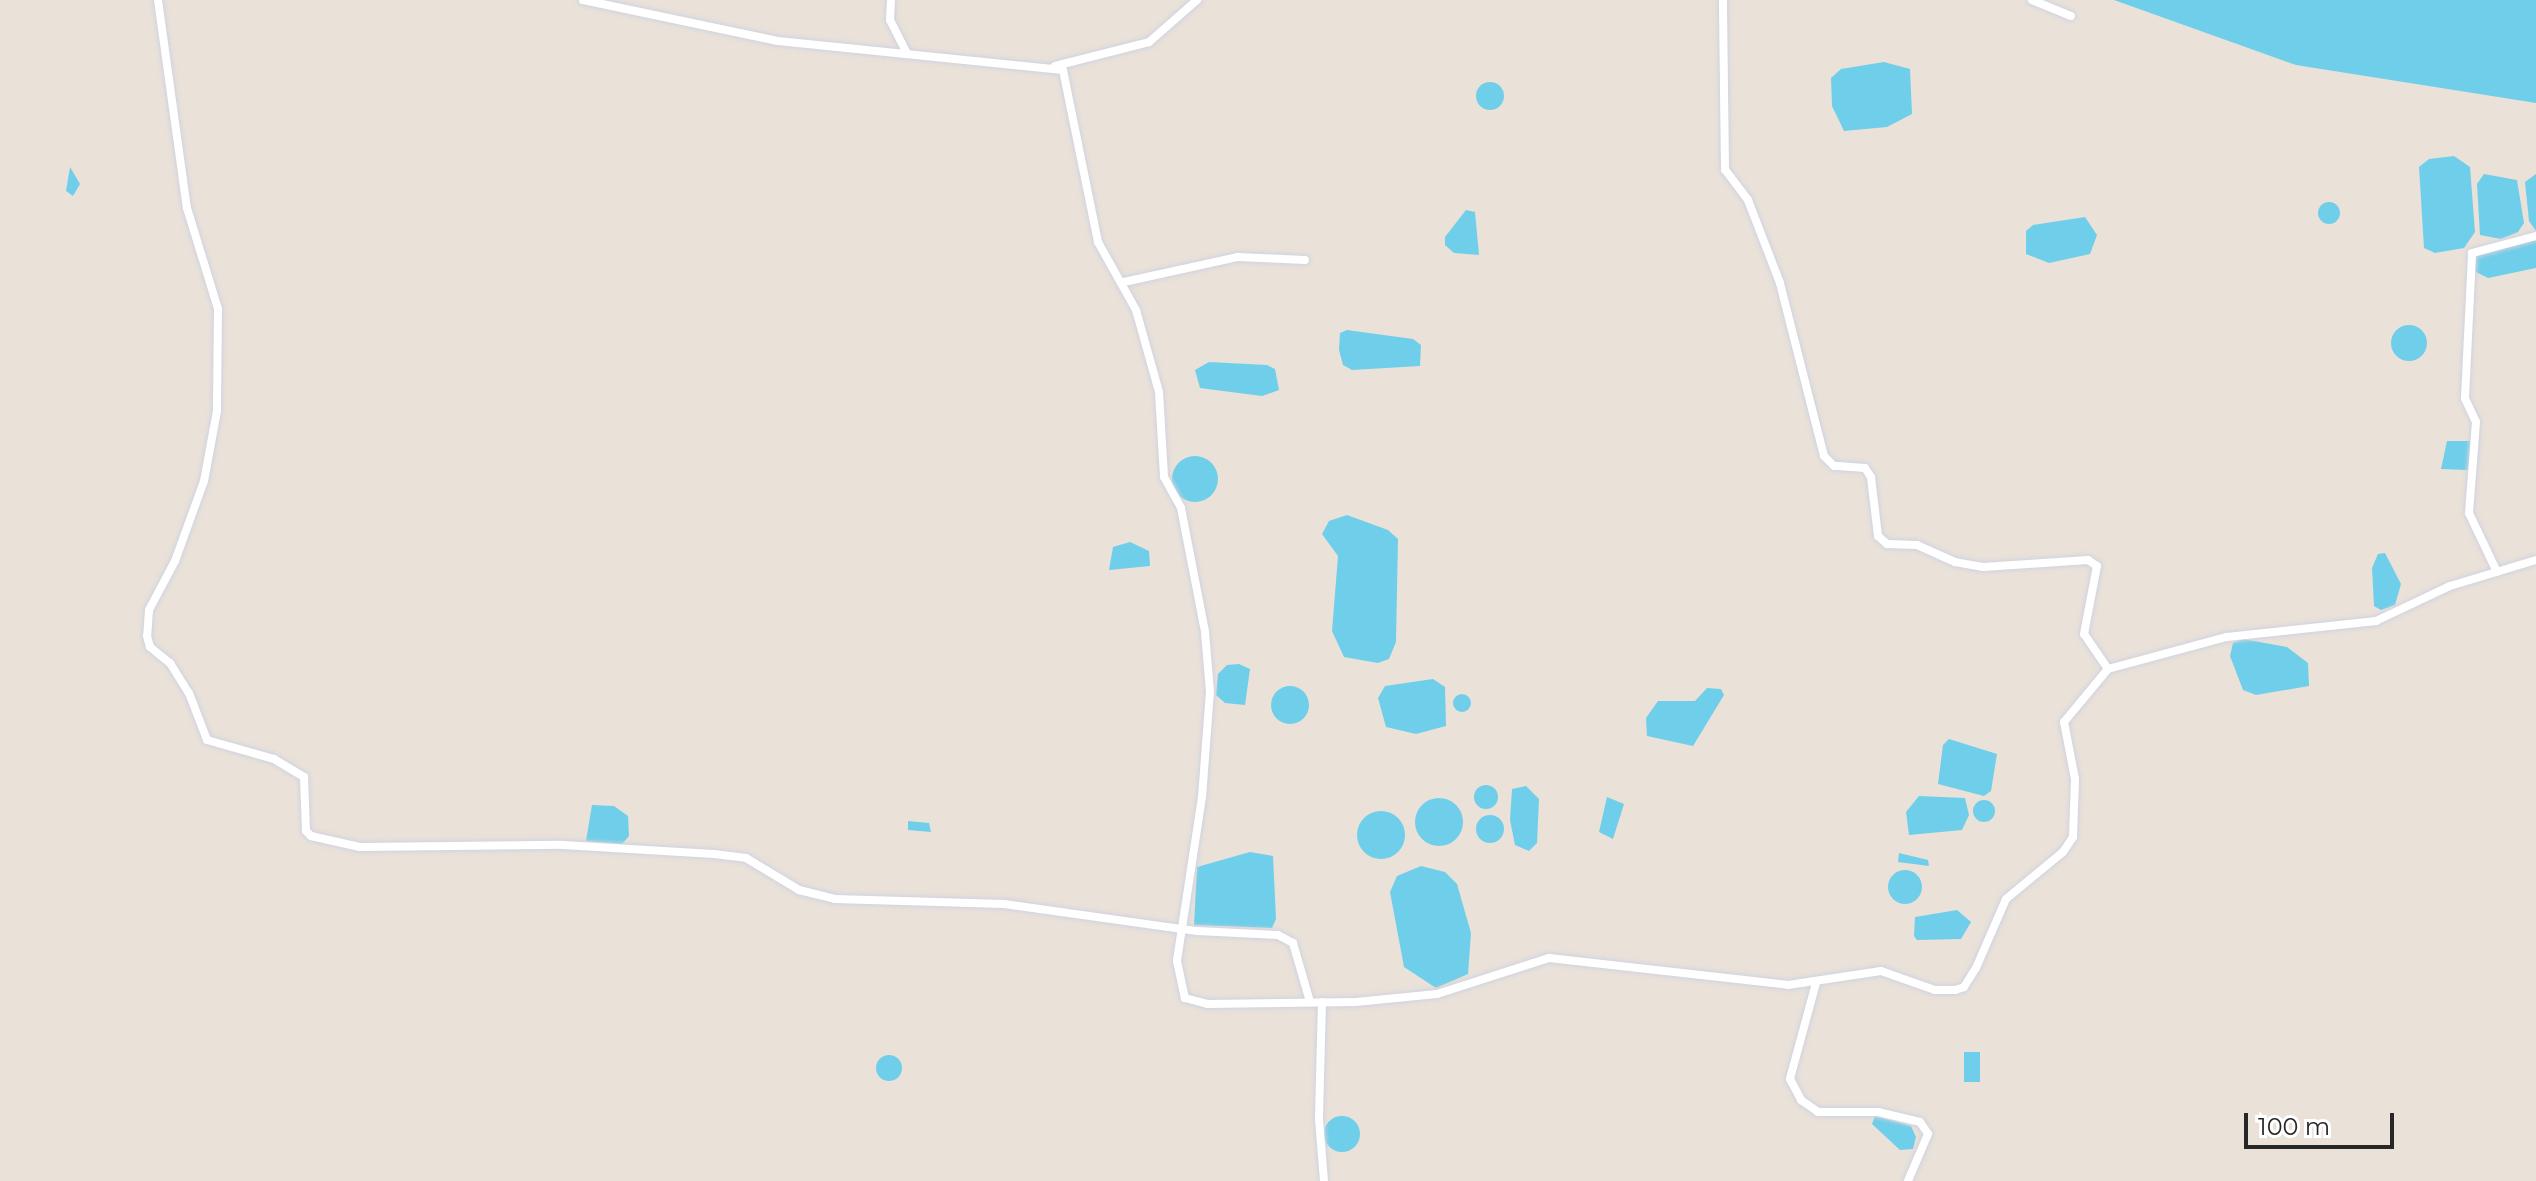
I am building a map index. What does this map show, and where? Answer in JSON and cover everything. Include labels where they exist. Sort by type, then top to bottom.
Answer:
[{"type":"street","points":[[158,0],[187,208],[218,309],[217,411],[204,481],[175,561],[149,610],[147,636],[150,647],[170,663],[189,693],[207,740],[274,759],[304,777],[306,831],[360,847],[563,845],[730,856],[746,858],[799,890],[835,899],[1011,905],[1182,929],[1285,936],[1293,943],[1310,1002]]},
{"type":"street","points":[[583,0],[778,41],[1054,66],[1149,42],[1197,0]]},
{"type":"street","points":[[891,0],[890,20],[907,53]]},
{"type":"street","points":[[1723,0],[1725,170],[1748,200],[1780,283],[1824,456],[1834,466],[1865,468],[1871,477],[1878,536],[1887,544],[1917,545],[1955,562],[1983,567],[2094,561],[2097,577],[2084,634],[2108,669]]},
{"type":"street","points":[[2032,0],[2071,16]]},
{"type":"street","points":[[1054,66],[1067,78],[1098,242],[1124,282],[1159,392],[1164,477],[1181,508],[1205,632],[1210,691],[1202,797],[1177,961],[1185,998],[1207,1004],[1322,1002],[1437,994],[1549,958],[1762,983],[1816,983],[1881,971],[1944,992],[1964,987],[2001,906],[2036,869],[2063,852],[2073,837],[2075,779],[2064,722],[2108,669],[2227,637],[2376,621],[2450,586],[2536,560]]},
{"type":"street","points":[[2497,572],[2469,513],[2476,422],[2465,398],[2472,253],[2536,236]]},
{"type":"street","points":[[1124,282],[1238,257],[1305,260]]},
{"type":"street","points":[[1816,983],[1790,1079],[1801,1100],[1818,1112],[1878,1112],[1920,1122],[1928,1134],[1908,1181]]},
{"type":"street","points":[[1322,1002],[1319,1119],[1324,1181]]},
{"type":"water","points":[[2114,0],[2536,0],[2536,103],[2296,65]]},
{"type":"water","points":[[1884,62],[1910,69],[1912,114],[1887,127],[1844,131],[1832,106],[1831,78],[1841,69]]},
{"type":"water","points":[[1490,82],[1500,86],[1504,96],[1500,106],[1490,110],[1480,106],[1476,96],[1480,86]]},
{"type":"water","points":[[2454,156],[2470,167],[2475,232],[2464,248],[2435,253],[2424,248],[2419,167],[2429,159]]},
{"type":"water","points":[[70,167],[80,184],[73,196],[66,191]]},
{"type":"water","points":[[2484,174],[2517,180],[2524,223],[2518,232],[2501,239],[2480,235],[2477,184]]},
{"type":"water","points":[[2536,174],[2536,231],[2529,221],[2525,182]]},
{"type":"water","points":[[2329,202],[2337,205],[2340,213],[2337,221],[2329,224],[2321,221],[2318,213],[2321,205]]},
{"type":"water","points":[[1466,210],[1475,212],[1479,255],[1454,253],[1445,245],[1445,237]]},
{"type":"water","points":[[2085,217],[2097,235],[2090,254],[2049,263],[2026,254],[2026,231],[2033,225]]},
{"type":"water","points":[[2536,241],[2536,268],[2488,278],[2472,270],[2475,257],[2484,251]]},
{"type":"water","points":[[2409,325],[2422,330],[2427,343],[2422,356],[2409,361],[2396,356],[2391,343],[2396,330]]},
{"type":"water","points":[[1347,330],[1413,339],[1421,345],[1420,366],[1352,370],[1343,365],[1339,350],[1340,333]]},
{"type":"water","points":[[1209,362],[1267,365],[1275,369],[1279,390],[1262,396],[1200,388],[1195,370]]},
{"type":"water","points":[[2447,441],[2473,441],[2468,470],[2441,469]]},
{"type":"water","points":[[1195,456],[1211,463],[1218,479],[1211,495],[1195,502],[1179,495],[1172,479],[1179,463]]},
{"type":"water","points":[[1347,515],[1388,530],[1398,539],[1396,642],[1389,659],[1378,663],[1344,657],[1332,631],[1338,556],[1322,534],[1329,521]]},
{"type":"water","points":[[1130,542],[1149,551],[1150,566],[1109,570],[1113,547]]},
{"type":"water","points":[[2385,553],[2401,584],[2395,605],[2381,610],[2374,606],[2372,568],[2378,554]]},
{"type":"water","points":[[2243,639],[2287,647],[2308,663],[2309,686],[2256,695],[2243,690],[2230,656],[2233,643]]},
{"type":"water","points":[[1239,664],[1250,669],[1245,705],[1225,703],[1216,695],[1218,674],[1227,665]]},
{"type":"water","points":[[1433,679],[1445,687],[1446,726],[1416,734],[1386,727],[1378,698],[1385,686]]},
{"type":"water","points":[[1290,686],[1303,692],[1309,705],[1303,718],[1290,724],[1277,718],[1271,705],[1277,692]]},
{"type":"water","points":[[1707,688],[1721,689],[1724,695],[1693,746],[1647,736],[1646,718],[1658,701],[1695,701]]},
{"type":"water","points":[[1462,694],[1471,703],[1462,712],[1453,703]]},
{"type":"water","points":[[1949,739],[1997,754],[1991,791],[1984,796],[1938,784],[1943,745]]},
{"type":"water","points":[[1486,785],[1495,788],[1498,797],[1495,806],[1486,809],[1477,806],[1474,797],[1477,788]]},
{"type":"water","points":[[1526,786],[1539,799],[1537,843],[1529,851],[1515,845],[1510,820],[1512,789]]},
{"type":"water","points":[[1919,796],[1965,798],[1969,815],[1962,830],[1909,835],[1906,812]]},
{"type":"water","points":[[1607,797],[1624,804],[1613,839],[1599,832]]},
{"type":"water","points":[[1439,798],[1456,805],[1463,822],[1456,839],[1439,846],[1422,839],[1415,822],[1422,805]]},
{"type":"water","points":[[1984,800],[1992,803],[1995,811],[1992,819],[1984,822],[1976,819],[1973,811],[1976,803]]},
{"type":"water","points":[[592,805],[614,806],[628,816],[629,836],[622,844],[586,841]]},
{"type":"water","points":[[1381,811],[1398,818],[1405,835],[1398,852],[1381,859],[1364,852],[1357,835],[1364,818]]},
{"type":"water","points":[[1490,815],[1500,819],[1504,829],[1500,839],[1490,843],[1480,839],[1476,829],[1480,819]]},
{"type":"water","points":[[908,821],[929,823],[931,832],[908,830]]},
{"type":"water","points":[[1250,852],[1273,856],[1276,919],[1272,928],[1194,925],[1197,867]]},
{"type":"water","points":[[1899,853],[1928,860],[1929,866],[1898,862]]},
{"type":"water","points":[[1421,866],[1445,872],[1457,884],[1471,933],[1468,974],[1436,988],[1404,967],[1390,892],[1397,876]]},
{"type":"water","points":[[1905,870],[1917,875],[1922,887],[1917,899],[1905,904],[1893,899],[1888,887],[1893,875]]},
{"type":"water","points":[[1957,910],[1971,922],[1961,939],[1917,940],[1914,936],[1915,917]]},
{"type":"water","points":[[1964,1052],[1980,1052],[1980,1082],[1964,1082]]},
{"type":"water","points":[[889,1055],[898,1059],[902,1068],[898,1077],[889,1081],[880,1077],[876,1068],[880,1059]]},
{"type":"water","points":[[1342,1116],[1355,1121],[1360,1134],[1355,1147],[1342,1152],[1329,1147],[1324,1134],[1329,1121]]},
{"type":"water","points":[[1875,1116],[1911,1126],[1916,1137],[1913,1149],[1900,1150],[1872,1124]]}]
